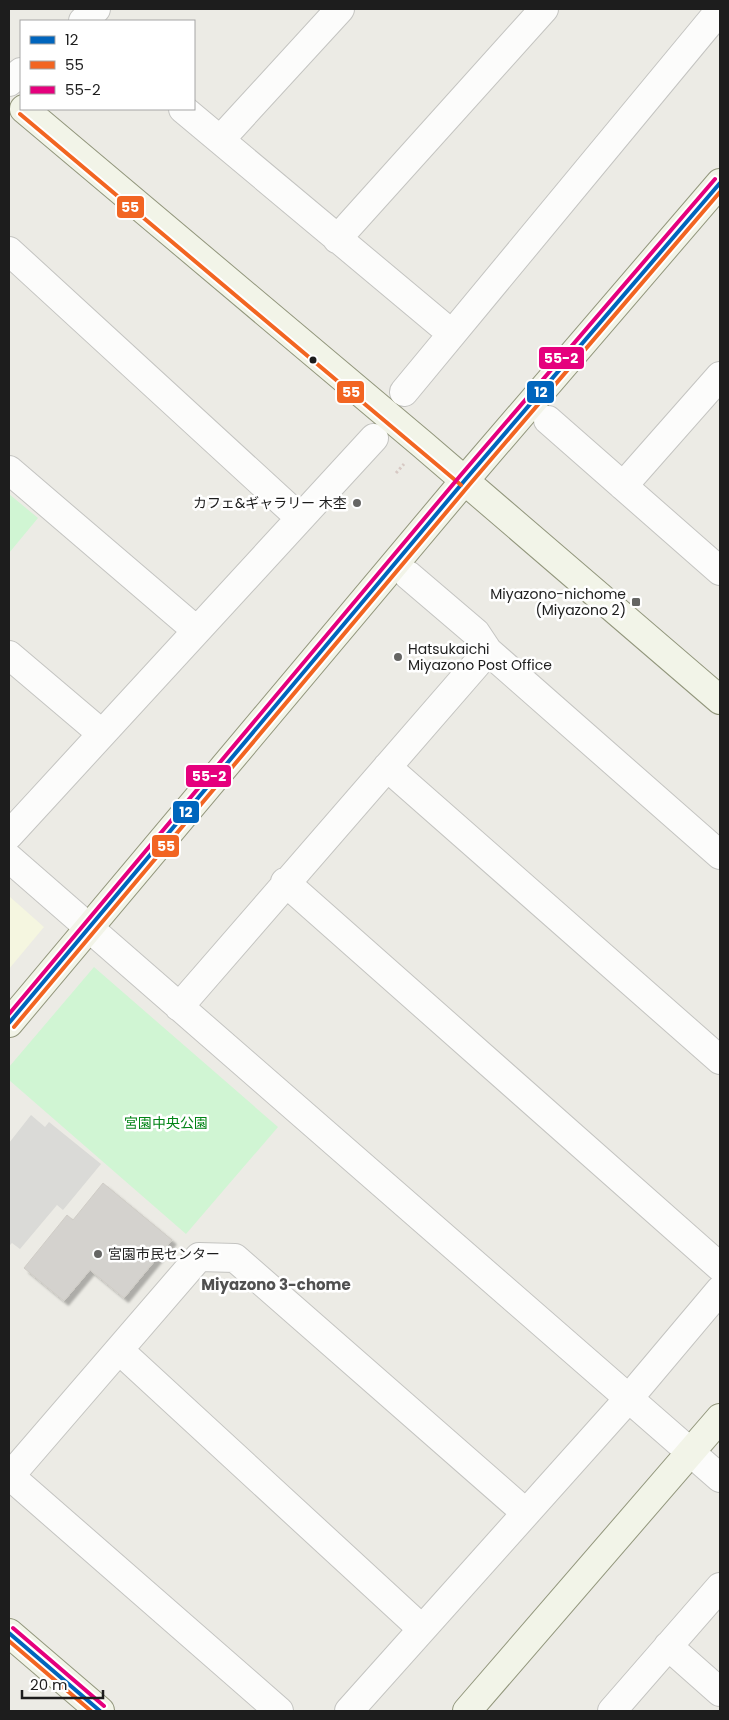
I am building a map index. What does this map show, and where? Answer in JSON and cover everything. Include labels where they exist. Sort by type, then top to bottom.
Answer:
[{"type":"street","points":[[84,20],[96,9]]},
{"type":"street","points":[[220,140],[340,9]]},
{"type":"street","points":[[338,239],[544,9]]},
{"type":"street","points":[[404,392],[719,10]]},
{"type":"street","points":[[9,82],[20,73]]},
{"type":"street","points":[[9,96],[20,105]]},
{"type":"street","points":[[25,110],[465,480],[720,700]]},
{"type":"street","points":[[184,110],[452,334]]},
{"type":"street","points":[[9,1023],[465,480],[720,183]]},
{"type":"street","points":[[9,251],[300,518]]},
{"type":"street","points":[[623,486],[720,376]]},
{"type":"street","points":[[548,420],[720,571]]},
{"type":"street","points":[[9,834],[374,438]]},
{"type":"street","points":[[9,470],[196,630]]},
{"type":"street","points":[[408,575],[476,633],[488,651],[720,855]]},
{"type":"street","points":[[179,1007],[285,882],[488,651]]},
{"type":"street","points":[[9,655],[101,733]]},
{"type":"street","points":[[387,767],[720,1060]]},
{"type":"street","points":[[9,858],[720,1478]]},
{"type":"street","points":[[285,882],[720,1267]]},
{"type":"street","points":[[279,1711],[9,1476],[199,1257],[235,1258],[526,1513]]},
{"type":"street","points":[[349,1711],[629,1398],[720,1290]]},
{"type":"street","points":[[119,1350],[422,1630]]},
{"type":"street","points":[[467,1711],[720,1418]]},
{"type":"street","points":[[612,1711],[720,1587]]},
{"type":"street","points":[[9,1633],[100,1711]]},
{"type":"street","points":[[668,1646],[720,1692]]},
{"type":"shaded area","points":[[9,896],[44,927],[9,969]]},
{"type":"shaded area","points":[[31,1115],[45,1127],[49,1122],[101,1164],[63,1210],[57,1205],[20,1249],[12,1243],[9,1246],[9,1143]]},
{"type":"green space","points":[[9,494],[38,518],[9,553]]},
{"type":"green space","name":"宮園中央公園","points":[[94,967],[278,1127],[186,1234],[9,1080],[9,1067]]},
{"type":"building","name":"宮園市民センター","points":[[103,1183],[172,1240],[124,1298],[90,1270],[64,1301],[24,1268],[67,1215],[73,1220]]},
{"type":"transit line","name":"55","points":[[20,114],[461,485]]},
{"type":"transit line","name":"55-2","points":[[9,1014],[460,476],[715,179]]},
{"type":"transit line","name":"12","points":[[9,1023],[465,480],[720,183]]},
{"type":"transit line","name":"55","points":[[14,1027],[470,484],[720,192]]},
{"type":"transit line","name":"55-2","points":[[13,1628],[104,1706]]},
{"type":"transit line","name":"12","points":[[9,1633],[100,1711]]},
{"type":"transit line","name":"55","points":[[9,1641],[91,1711]]},
{"type":"place","name":"カフェ&ギャラリー 木杢","points":[[357,503]]},
{"type":"place","name":"Miyazono-nichome (Miyazono 2)","points":[[636,602]]},
{"type":"place","name":"Hatsukaichi Miyazono Post Office","points":[[398,657]]},
{"type":"place","name":"宮園市民センター","points":[[98,1254]]},
{"type":"district","name":"Miyazono 3-chome","points":[[276,1284]]}]
